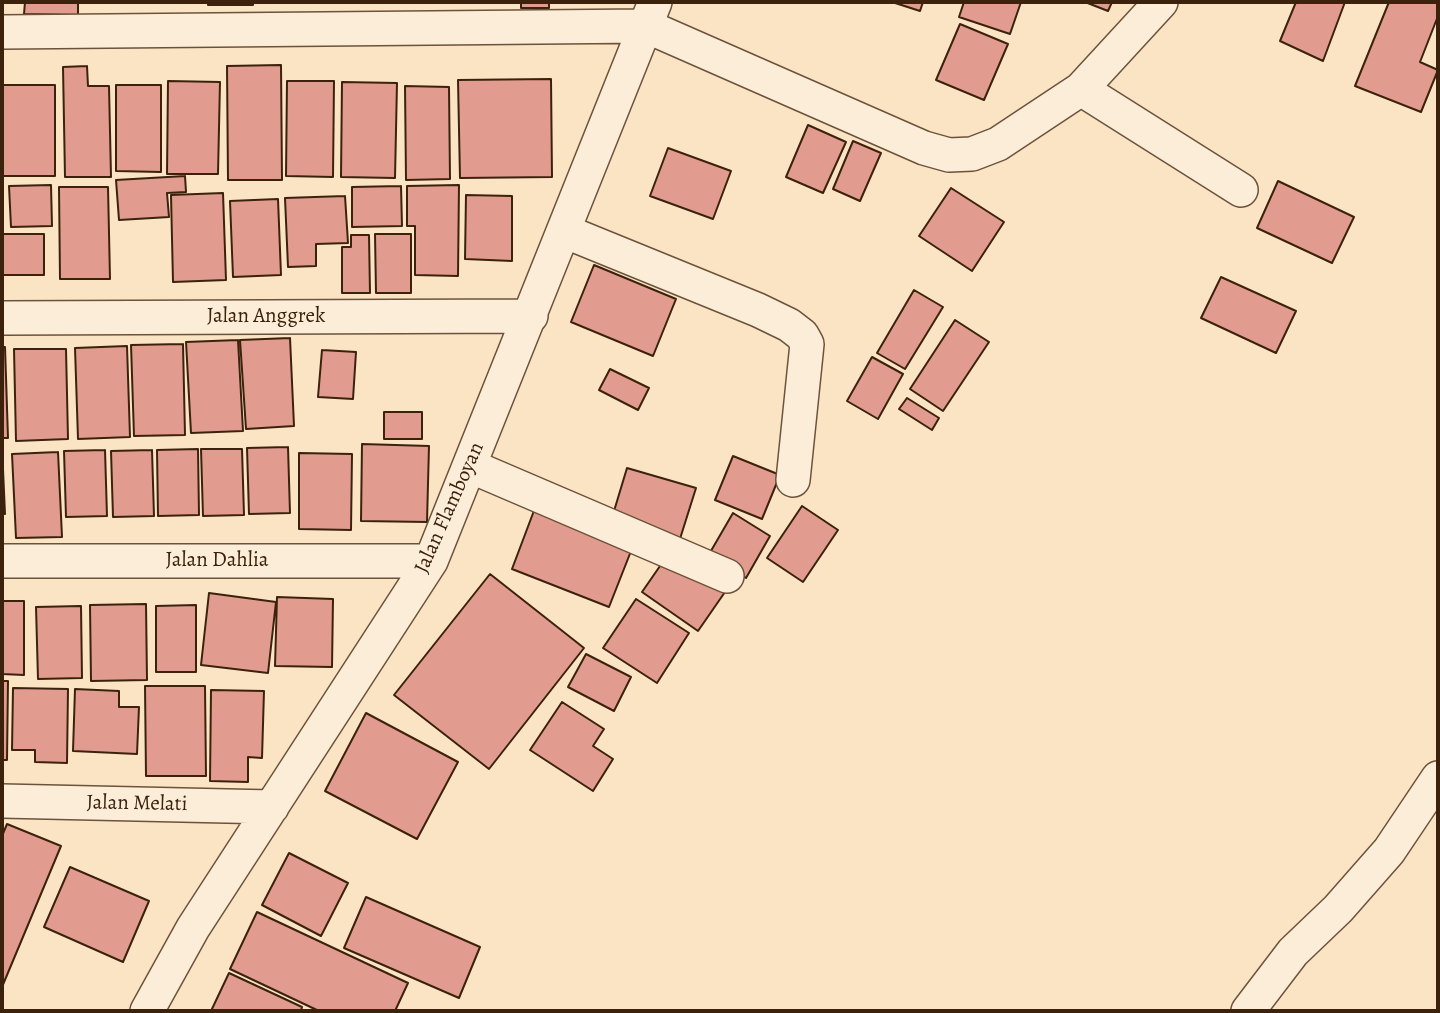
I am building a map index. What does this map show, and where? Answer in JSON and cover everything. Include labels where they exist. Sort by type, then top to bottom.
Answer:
[{"type":"street","points":[[2,32],[650,14],[924,148],[949,155],[972,154],[998,144],[1081,89],[1161,2]]},
{"type":"street","name":"Jalan Flamboyan","points":[[147,1011],[193,928],[431,561],[650,14]]},
{"type":"street","points":[[1081,89],[1241,190]]},
{"type":"street","points":[[564,232],[758,310],[789,324],[802,335],[807,344],[793,480]]},
{"type":"street","name":"Jalan Anggrek","points":[[2,318],[531,316]]},
{"type":"street","points":[[470,466],[727,576]]},
{"type":"street","name":"Jalan Dahlia","points":[[2,561],[431,561]]},
{"type":"street","points":[[1248,1011],[1293,952],[1338,909],[1389,850],[1438,778]]},
{"type":"street","name":"Jalan Melati","points":[[2,801],[272,807]]},
{"type":"building","points":[[25,2],[78,2],[78,15],[24,14]]},
{"type":"building","points":[[208,2],[253,2],[253,5],[208,5]]},
{"type":"building","points":[[521,2],[549,2],[549,8],[521,8]]},
{"type":"building","points":[[892,2],[923,2],[920,11]]},
{"type":"building","points":[[964,2],[1021,2],[1010,34],[959,17]]},
{"type":"building","points":[[1085,2],[1112,2],[1108,11]]},
{"type":"building","points":[[1296,2],[1345,2],[1323,61],[1280,41]]},
{"type":"building","points":[[1389,2],[1438,2],[1438,16],[1420,62],[1438,70],[1421,112],[1355,86]]},
{"type":"building","points":[[960,24],[1008,44],[984,100],[936,80]]},
{"type":"building","points":[[281,65],[282,180],[228,180],[227,66]]},
{"type":"building","points":[[87,66],[88,86],[109,86],[111,177],[65,177],[63,67]]},
{"type":"building","points":[[551,79],[552,177],[460,178],[458,80]]},
{"type":"building","points":[[168,81],[220,82],[218,174],[167,174]]},
{"type":"building","points":[[287,81],[334,81],[333,177],[286,176]]},
{"type":"building","points":[[342,82],[397,83],[395,178],[341,177]]},
{"type":"building","points":[[2,85],[55,85],[55,176],[2,176]]},
{"type":"building","points":[[116,85],[161,85],[161,172],[116,171]]},
{"type":"building","points":[[405,86],[449,87],[450,179],[406,180]]},
{"type":"building","points":[[808,125],[846,142],[823,193],[786,177]]},
{"type":"building","points":[[853,141],[881,153],[860,201],[833,189]]},
{"type":"building","points":[[668,148],[731,171],[713,219],[650,196]]},
{"type":"building","points":[[185,176],[186,192],[167,193],[169,217],[119,220],[116,180]]},
{"type":"building","points":[[1278,181],[1354,217],[1332,263],[1257,228]]},
{"type":"building","points":[[51,185],[52,226],[11,227],[9,186]]},
{"type":"building","points":[[459,185],[458,276],[415,275],[415,226],[407,226],[407,186]]},
{"type":"building","points":[[401,186],[402,226],[352,227],[352,187]]},
{"type":"building","points":[[59,187],[108,187],[110,279],[60,279]]},
{"type":"building","points":[[951,188],[1004,222],[972,271],[919,236]]},
{"type":"building","points":[[223,193],[226,280],[173,282],[171,195]]},
{"type":"building","points":[[466,195],[512,196],[512,261],[465,259]]},
{"type":"building","points":[[345,196],[348,243],[316,244],[316,266],[288,267],[285,198]]},
{"type":"building","points":[[278,199],[281,275],[233,277],[230,201]]},
{"type":"building","points":[[2,234],[44,234],[44,275],[2,275]]},
{"type":"building","points":[[375,234],[411,234],[411,293],[376,293]]},
{"type":"building","points":[[351,235],[369,235],[370,293],[342,293],[342,247],[351,247]]},
{"type":"building","points":[[594,265],[676,299],[653,356],[571,322]]},
{"type":"building","points":[[1221,277],[1296,311],[1276,353],[1201,318]]},
{"type":"building","points":[[914,290],[943,307],[905,369],[877,353]]},
{"type":"building","points":[[955,320],[989,342],[943,411],[910,389]]},
{"type":"building","points":[[290,338],[294,426],[246,429],[240,340]]},
{"type":"building","points":[[238,340],[243,431],[191,433],[186,342]]},
{"type":"building","points":[[183,344],[185,435],[134,436],[131,345]]},
{"type":"building","points":[[127,346],[130,437],[78,439],[75,348]]},
{"type":"building","points":[[2,347],[5,347],[8,438],[2,438]]},
{"type":"building","points":[[14,349],[66,349],[68,439],[16,441]]},
{"type":"building","points":[[322,350],[356,352],[353,399],[318,397]]},
{"type":"building","points":[[872,357],[903,374],[878,419],[847,401]]},
{"type":"building","points":[[610,369],[649,388],[638,410],[599,390]]},
{"type":"building","points":[[907,398],[939,418],[932,430],[899,409]]},
{"type":"building","points":[[384,412],[422,412],[422,439],[384,439]]},
{"type":"building","points":[[362,444],[429,446],[427,522],[361,521]]},
{"type":"building","points":[[2,447],[5,514],[2,514]]},
{"type":"building","points":[[288,447],[290,513],[249,514],[247,448]]},
{"type":"building","points":[[198,449],[199,515],[158,516],[157,450]]},
{"type":"building","points":[[201,449],[242,449],[244,515],[203,516]]},
{"type":"building","points":[[105,450],[107,516],[66,517],[64,451]]},
{"type":"building","points":[[152,450],[154,516],[113,517],[111,451]]},
{"type":"building","points":[[58,452],[62,537],[16,538],[12,454]]},
{"type":"building","points":[[299,453],[352,454],[351,530],[299,529]]},
{"type":"building","points":[[733,456],[780,475],[762,519],[715,500]]},
{"type":"building","points":[[627,468],[696,488],[679,542],[611,521]]},
{"type":"building","points":[[802,506],[838,530],[803,582],[767,558]]},
{"type":"building","points":[[535,508],[633,546],[609,607],[512,569]]},
{"type":"building","points":[[733,513],[770,536],[746,578],[708,556]]},
{"type":"building","points":[[669,553],[725,592],[698,631],[642,592]]},
{"type":"building","points":[[490,574],[584,648],[489,769],[394,695]]},
{"type":"building","points":[[209,593],[276,602],[268,673],[201,665]]},
{"type":"building","points":[[277,597],[333,599],[332,667],[275,666]]},
{"type":"building","points":[[636,599],[689,633],[657,683],[603,648]]},
{"type":"building","points":[[2,601],[24,601],[24,675],[2,674]]},
{"type":"building","points":[[146,604],[147,680],[91,681],[90,605]]},
{"type":"building","points":[[196,605],[196,672],[156,672],[156,606]]},
{"type":"building","points":[[81,606],[82,678],[38,679],[36,607]]},
{"type":"building","points":[[586,654],[631,677],[614,711],[568,687]]},
{"type":"building","points":[[2,681],[8,681],[7,760],[2,760]]},
{"type":"building","points":[[145,686],[205,686],[206,776],[146,776]]},
{"type":"building","points":[[13,688],[68,689],[67,763],[35,762],[35,750],[12,750]]},
{"type":"building","points":[[75,689],[119,691],[119,707],[139,707],[137,754],[73,751]]},
{"type":"building","points":[[211,690],[264,691],[262,758],[248,757],[248,782],[210,781]]},
{"type":"building","points":[[562,702],[604,729],[593,746],[613,759],[593,791],[530,750]]},
{"type":"building","points":[[366,713],[458,762],[417,839],[325,791]]},
{"type":"building","points":[[7,824],[61,846],[2,987],[2,836]]},
{"type":"building","points":[[289,853],[348,883],[321,936],[262,905]]},
{"type":"building","points":[[70,867],[149,901],[123,962],[44,927]]},
{"type":"building","points":[[366,897],[480,947],[459,998],[344,948]]},
{"type":"building","points":[[257,912],[408,983],[395,1011],[319,1011],[230,969]]},
{"type":"building","points":[[229,973],[302,1007],[301,1011],[211,1011]]}]
